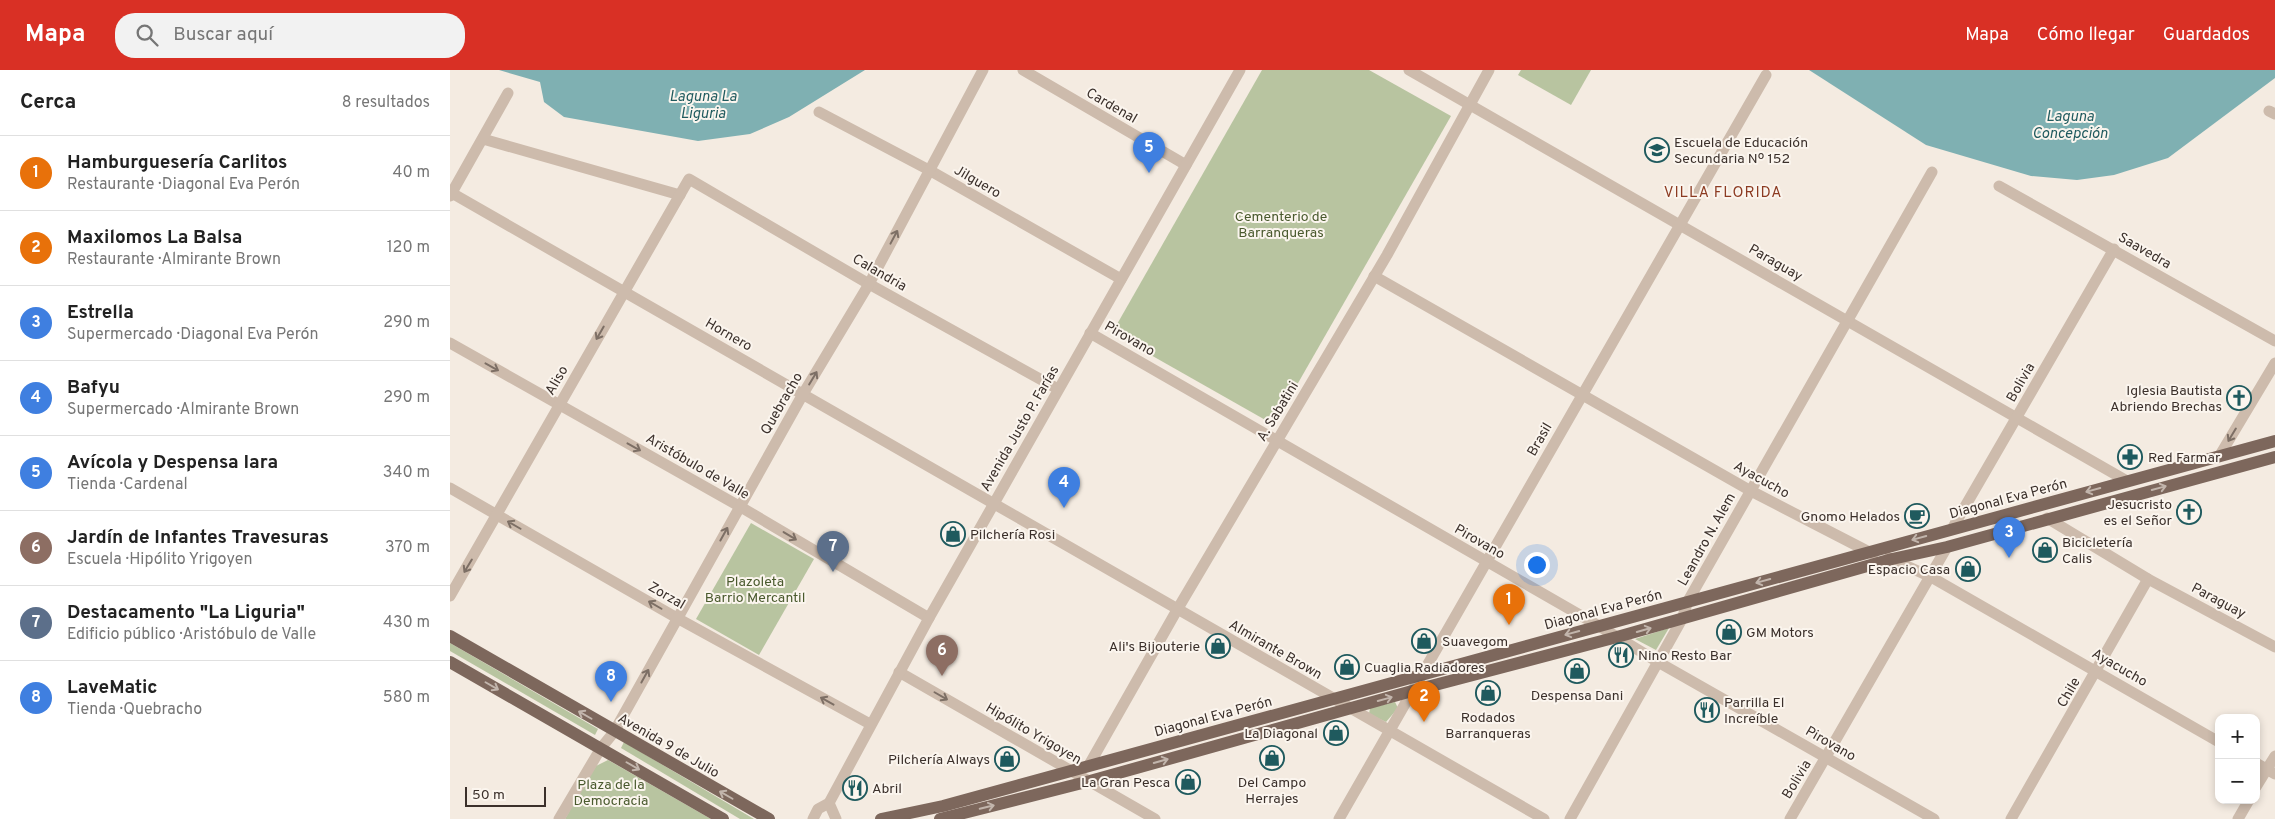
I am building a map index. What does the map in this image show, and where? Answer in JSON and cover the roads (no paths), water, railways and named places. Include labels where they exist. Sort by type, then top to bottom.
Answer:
[{"type":"main road","name":"Diagonal Eva Perón","points":[[881,819],[943,806],[2275,441]]},
{"type":"main road","points":[[940,819],[1090,781],[1412,691],[1617,637],[1892,558],[1947,547],[2275,457]]},
{"type":"main road","name":"Avenida 9 de Julio","points":[[450,636],[614,732],[769,819]]},
{"type":"main road","points":[[450,662],[724,819]]},
{"type":"street","name":"Quebracho","points":[[559,819],[601,748],[614,732],[739,506],[869,284],[983,70]]},
{"type":"street","name":"Cardenal","points":[[1023,70],[1186,165]]},
{"type":"street","name":"Avenida Justo P. Farías","points":[[813,819],[818,809],[829,803],[870,724],[992,504],[1240,70]]},
{"type":"street","name":"Paraguay","points":[[1410,70],[2127,481]]},
{"type":"street","name":"A. Sabatini","points":[[1089,765],[1177,610],[1374,276],[1489,70]]},
{"type":"street","name":"Brasil","points":[[1339,819],[1766,75]]},
{"type":"street","points":[[451,194],[508,93]]},
{"type":"street","name":"Jilguero","points":[[819,112],[929,170],[1121,279]]},
{"type":"street","points":[[483,139],[680,195]]},
{"type":"street","name":"Leandro N. Alem","points":[[1570,819],[1682,619],[1688,602],[1750,490],[1932,172]]},
{"type":"street","name":"Aliso","points":[[450,596],[689,179]]},
{"type":"street","name":"Calandria","points":[[689,179],[869,284],[1058,389]]},
{"type":"street","name":"Saavedra","points":[[1999,186],[2275,341]]},
{"type":"street","name":"Hornero","points":[[451,194],[625,291],[992,504]]},
{"type":"street","name":"Bolivia","points":[[1952,529],[2114,249]]},
{"type":"street","name":"Ayacucho","points":[[1374,276],[1583,393],[1750,490],[1867,552],[1892,558],[1931,576],[2215,740]]},
{"type":"street","name":"Pirovano","points":[[1090,332],[1658,662],[1934,819]]},
{"type":"street","name":"Aristóbulo de Valle","points":[[450,343],[739,506],[929,618]]},
{"type":"street","points":[[2220,455],[2275,363]]},
{"type":"street","name":"Zorzal","points":[[450,488],[677,618],[870,724]]},
{"type":"street","name":"Almirante Brown","points":[[992,504],[1544,819]]},
{"type":"street","name":"Paraguay","points":[[2048,518],[2148,579],[2275,647]]},
{"type":"street","name":"Bolivia","points":[[1790,819],[1947,547]]},
{"type":"street","name":"Chile","points":[[2012,819],[2148,579]]},
{"type":"street","name":"Hipólito Yrigoyen","points":[[899,672],[1155,819]]},
{"type":"street","points":[[2260,783],[2271,772],[2275,756]]},
{"type":"street","points":[[2260,765],[2271,772]]},
{"type":"street","points":[[829,803],[836,819]]},
{"type":"street","points":[[2238,819],[2247,804]]},
{"type":"water","name":"Laguna La Liguria","points":[[499,70],[865,70],[789,117],[750,134],[698,141],[564,117],[544,102],[540,82]]},
{"type":"water","name":"Laguna Concepción","points":[[1809,70],[2275,70],[2275,78],[2168,158],[2114,175],[2077,180],[2031,176],[1926,145]]},
{"type":"place","name":"Escuela de Educación Secundaria Nº 152","points":[[1657,150]]},
{"type":"place","name":"Avícola y Despensa Iara","points":[[1149,173]]},
{"type":"place","name":"Iglesia Bautista Abriendo Brechas","points":[[2239,398]]},
{"type":"place","name":"Red Farmar","points":[[2130,457]]},
{"type":"place","name":"Bafyu","points":[[1064,508]]},
{"type":"place","name":"Jesucristo es el Señor","points":[[2189,512]]},
{"type":"place","name":"Gnomo Helados","points":[[1917,516]]},
{"type":"place","name":"Pilchería Rosi","points":[[953,534]]},
{"type":"place","name":"Bicicletería Calis","points":[[2045,550]]},
{"type":"place","name":"Estrella","points":[[2009,558]]},
{"type":"place","name":"Espacio Casa","points":[[1968,569]]},
{"type":"place","name":"Destacamento \"La Liguria\"","points":[[833,572]]},
{"type":"place","name":"Hamburguesería Carlitos","points":[[1509,625]]},
{"type":"place","name":"GM Motors","points":[[1729,632]]},
{"type":"place","name":"Suavegom","points":[[1424,641]]},
{"type":"place","name":"Ali's Bijouterie","points":[[1218,646]]},
{"type":"place","name":"Nino Resto Bar","points":[[1621,655]]},
{"type":"place","name":"Cuaglia Radiadores","points":[[1347,667]]},
{"type":"place","name":"Despensa Dani","points":[[1577,671]]},
{"type":"place","name":"Jardín de Infantes Travesuras","points":[[942,676]]},
{"type":"place","name":"Rodados Barranqueras","points":[[1488,693]]},
{"type":"place","name":"LaveMatic","points":[[611,702]]},
{"type":"place","name":"Parrilla El Increíble","points":[[1707,710]]},
{"type":"place","name":"Maxilomos La Balsa","points":[[1424,722]]},
{"type":"place","name":"La Diagonal","points":[[1336,733]]},
{"type":"place","name":"Del Campo Herrajes","points":[[1272,758]]},
{"type":"place","name":"Pilchería Always","points":[[1007,759]]},
{"type":"place","name":"La Gran Pesca","points":[[1188,782]]},
{"type":"place","name":"Abril","points":[[855,788]]},
{"type":"district","name":"VILLA FLORIDA","points":[[1723,192]]},
{"type":"park label","name":"Cementerio de Barranqueras","points":[[1281,224]]},
{"type":"park label","name":"Plazoleta Barrio Mercantil","points":[[755,590]]},
{"type":"park label","name":"Plaza de la Democracia","points":[[611,792]]}]
